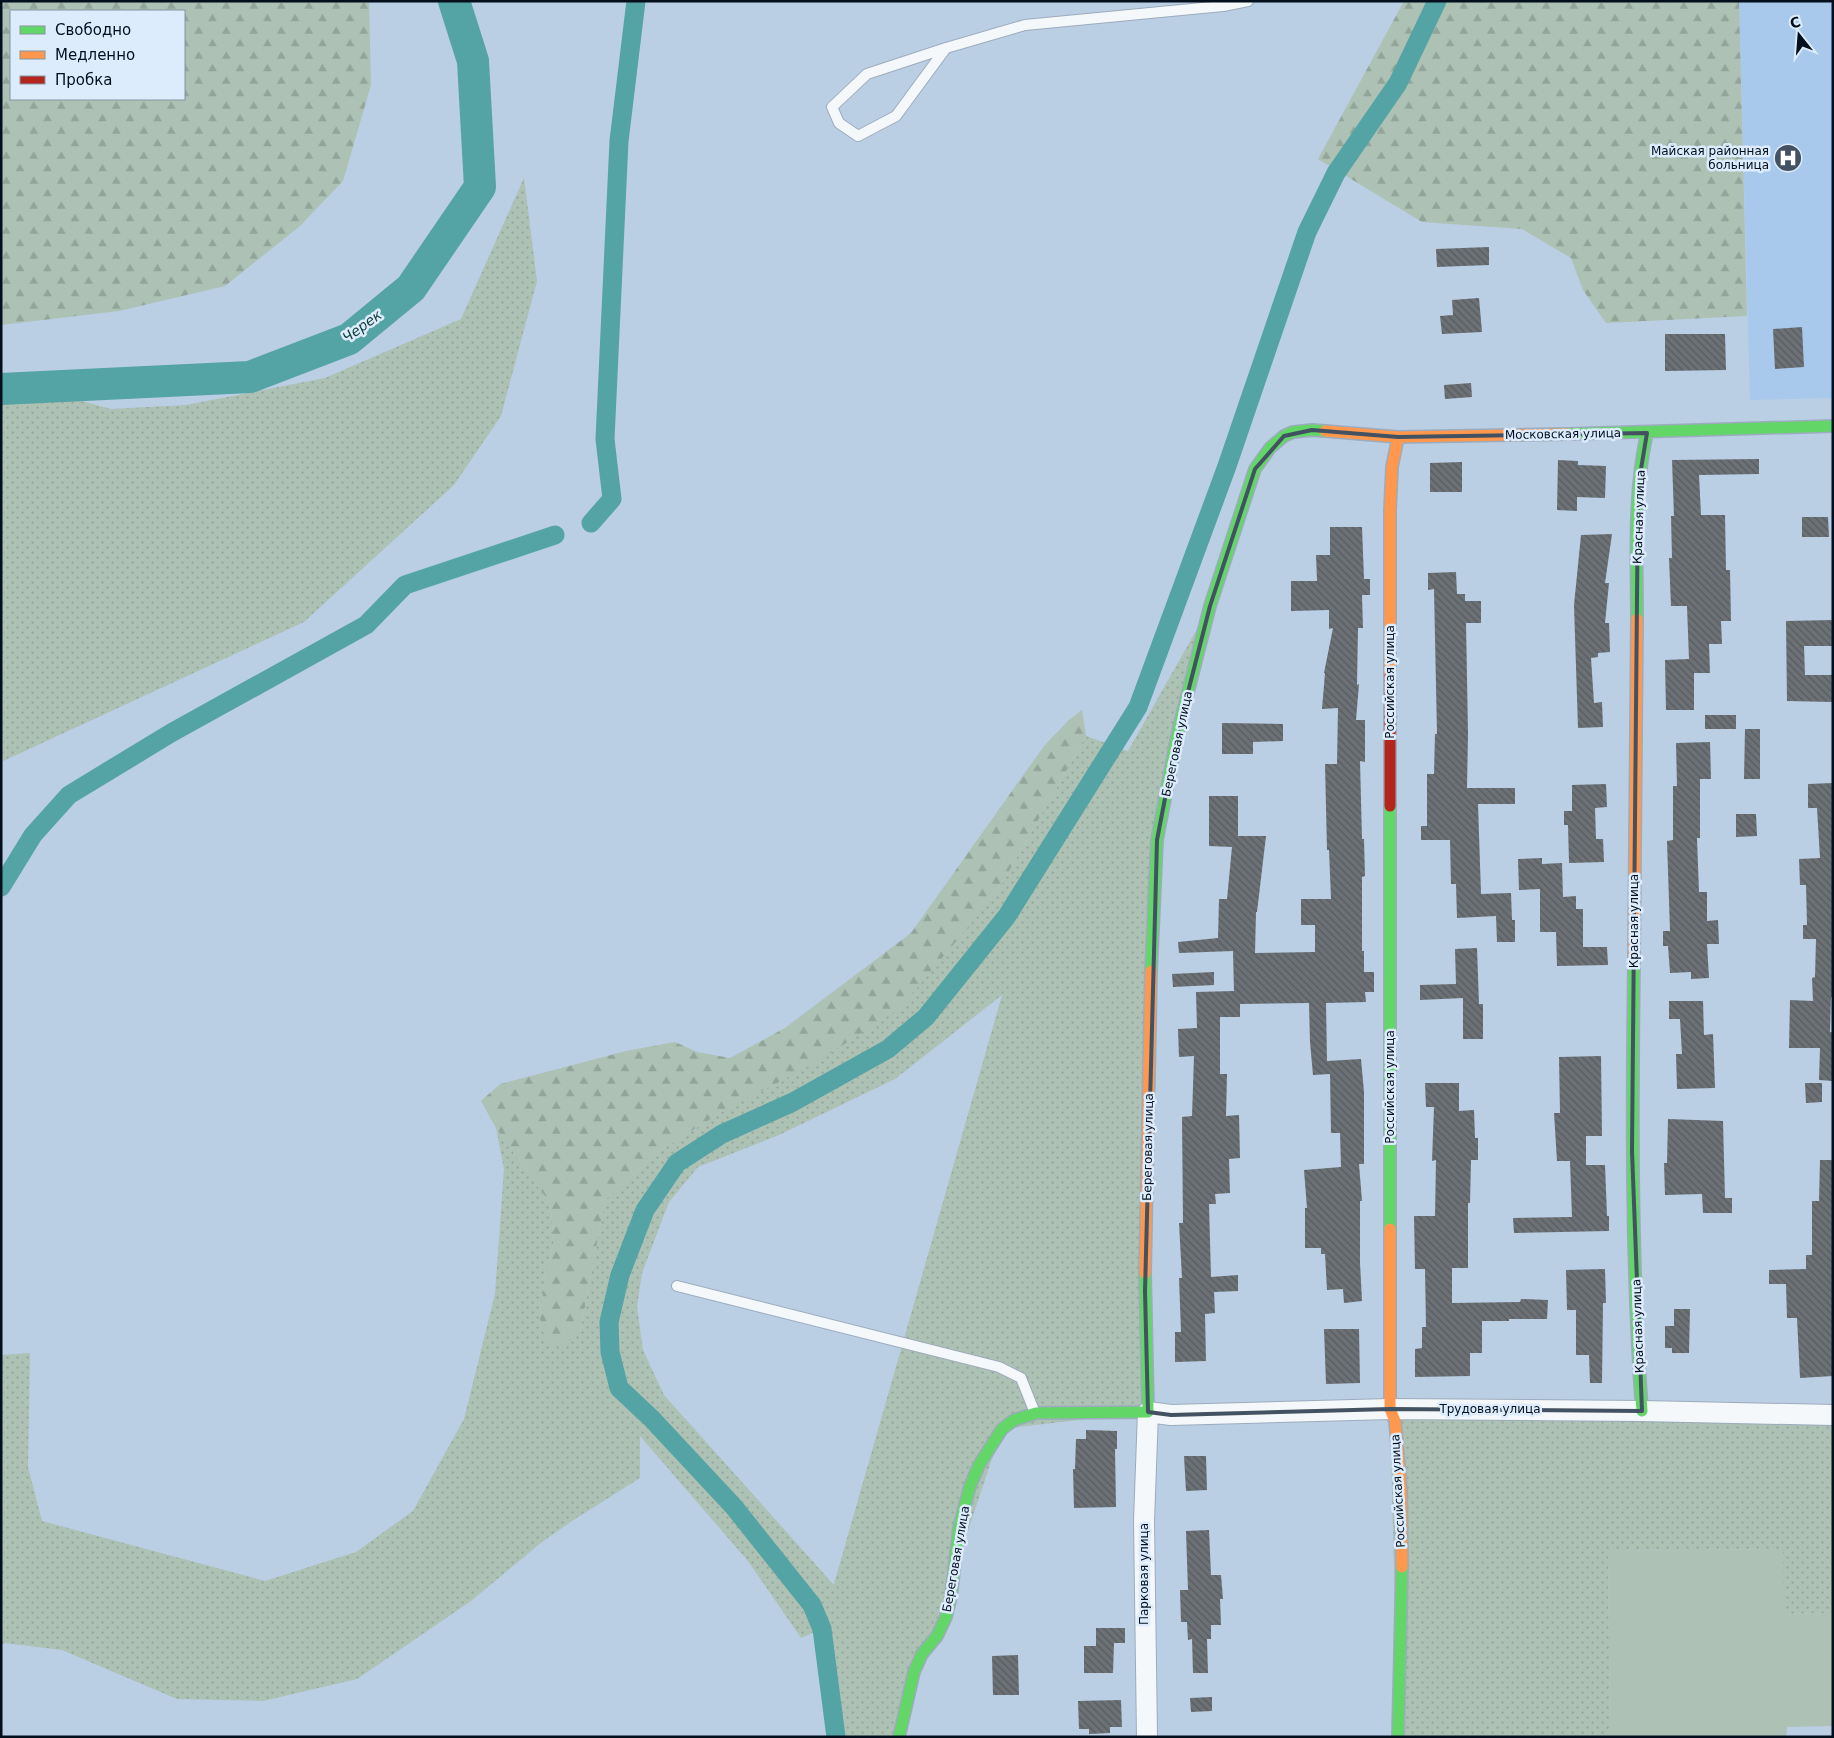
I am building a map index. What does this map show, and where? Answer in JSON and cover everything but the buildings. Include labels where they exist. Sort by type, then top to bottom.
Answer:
[{"type":"street","name":"Московская улица","points":[[1293,432],[1329,431],[1398,437],[1647,433],[1833,426]]},
{"type":"street","name":"Береговая улица","points":[[899,1737],[914,1672],[922,1654],[937,1636],[946,1617],[951,1596],[963,1508],[979,1465],[1002,1428],[1014,1420],[1036,1413],[1148,1412],[1146,1281],[1152,942],[1157,840],[1178,731],[1210,606],[1252,477],[1255,469],[1270,448],[1284,436],[1293,432]]},
{"type":"street","name":"Красная улица","points":[[1642,1411],[1638,1355],[1632,1152],[1638,487],[1647,433]]},
{"type":"street","name":"Российская улица","points":[[1398,437],[1392,467],[1390,511],[1390,1409],[1395,1421],[1401,1489],[1402,1592],[1398,1737]]},
{"type":"street","name":"Трудовая улица","points":[[1148,1412],[1171,1415],[1390,1409],[1833,1415]]},
{"type":"street","name":"Парковая улица","points":[[1146,1737],[1144,1520],[1148,1412]]},
{"type":"lane","points":[[946,48],[896,116],[858,136],[839,123],[832,107],[867,74],[946,48],[1025,25],[1223,6],[1248,1]]},
{"type":"lane","points":[[677,1286],[999,1367],[1021,1378],[1036,1413]]},
{"type":"highlighted area","points":[[1312,430],[1398,437],[1647,433],[1638,487],[1632,1151],[1642,1411],[1390,1409],[1171,1415],[1148,1412],[1145,1291],[1157,840],[1178,731],[1210,606],[1255,469],[1284,436]]},
{"type":"shaded area","name":"Майская районная больница","points":[[1739,1],[1833,1],[1833,398],[1750,400]]},
{"type":"green space","points":[[1,1],[369,1],[371,85],[343,181],[300,226],[225,286],[119,311],[1,325]]},
{"type":"green space","points":[[1404,1],[1739,1],[1747,316],[1606,323],[1583,290],[1571,258],[1522,229],[1422,222],[1318,159]]},
{"type":"green space","points":[[524,178],[537,281],[501,416],[454,485],[304,622],[1,762],[1,379],[111,409],[186,405],[325,378],[461,319]]},
{"type":"green space","points":[[1210,606],[1157,840],[1148,1412],[1002,1429],[899,1737],[836,1737],[822,1629],[801,1638],[748,1561],[640,1436],[640,1478],[542,1542],[471,1601],[357,1679],[263,1701],[177,1699],[62,1650],[4,1643],[1,1645],[1,1355],[30,1353],[28,1467],[42,1521],[265,1581],[356,1552],[413,1511],[464,1419],[495,1294],[504,1169],[496,1128],[550,1203],[554,1241],[545,1275],[540,1319],[580,1333],[605,1200],[658,1152],[720,1113],[996,894],[1086,736],[1128,751]],"holes":[[[1002,995],[834,1584],[664,1395],[643,1350],[637,1307],[642,1273],[669,1202],[698,1167],[779,1135],[895,1079]]]},
{"type":"green space","points":[[1082,710],[1086,736],[996,894],[900,1008],[815,1063],[720,1113],[658,1152],[605,1200],[580,1333],[561,1346],[546,1342],[540,1319],[545,1275],[554,1241],[550,1203],[496,1128],[481,1101],[500,1084],[626,1051],[675,1042],[697,1052],[730,1058],[785,1028],[911,933],[1044,746],[1069,720]]},
{"type":"green space","points":[[1390,1409],[1833,1415],[1833,1613],[1783,1614],[1783,1549],[1608,1551],[1610,1737],[1398,1737]]},
{"type":"green space","points":[[1783,1549],[1784,1614],[1833,1613],[1833,1726],[1787,1727],[1786,1737],[1610,1737],[1608,1551]]},
{"type":"waterway","name":"Черек","points":[[1,389],[250,377],[349,339],[411,288],[480,187],[473,61],[454,1]]},
{"type":"waterway","points":[[591,523],[612,499],[605,439],[619,141],[636,1]]},
{"type":"waterway","points":[[836,1737],[822,1629],[812,1605],[734,1507],[652,1419],[619,1388],[610,1352],[609,1322],[620,1275],[645,1210],[677,1163],[722,1134],[793,1102],[888,1049],[926,1017],[1007,916],[1138,707],[1227,466],[1307,232],[1336,173],[1398,83],[1437,1]]},
{"type":"waterway","points":[[1,887],[33,835],[69,795],[171,733],[366,625],[405,585],[555,535]]},
{"type":"traffic: fast","points":[[1568,434],[1833,426]]},
{"type":"traffic: fast","points":[[1151,971],[1157,840],[1178,731],[1210,606],[1255,469],[1270,448],[1284,436],[1293,432],[1325,431]]},
{"type":"traffic: fast","points":[[1637,619],[1636,549],[1638,502],[1647,433]]},
{"type":"traffic: fast","points":[[1390,806],[1390,1229]]},
{"type":"traffic: fast","points":[[1634,959],[1634,1242],[1642,1411]]},
{"type":"traffic: fast","points":[[899,1737],[914,1672],[922,1654],[937,1636],[946,1617],[951,1596],[959,1528],[970,1486],[979,1465],[1002,1429],[1014,1420],[1036,1413],[1148,1412],[1145,1273]]},
{"type":"traffic: fast","points":[[1398,1737],[1402,1567]]},
{"type":"traffic: slow","points":[[1325,431],[1398,437],[1568,434]]},
{"type":"traffic: slow","points":[[1390,676],[1390,511],[1392,467],[1398,437]]},
{"type":"traffic: slow","points":[[1634,959],[1637,619]]},
{"type":"traffic: slow","points":[[1145,1273],[1151,971]]},
{"type":"traffic: slow","points":[[1390,1229],[1390,1409],[1395,1421],[1401,1489],[1402,1567]]},
{"type":"traffic: jam","points":[[1390,676],[1390,806]]},
{"type":"place","name":"Майская районная больница","points":[[1788,158]]}]
